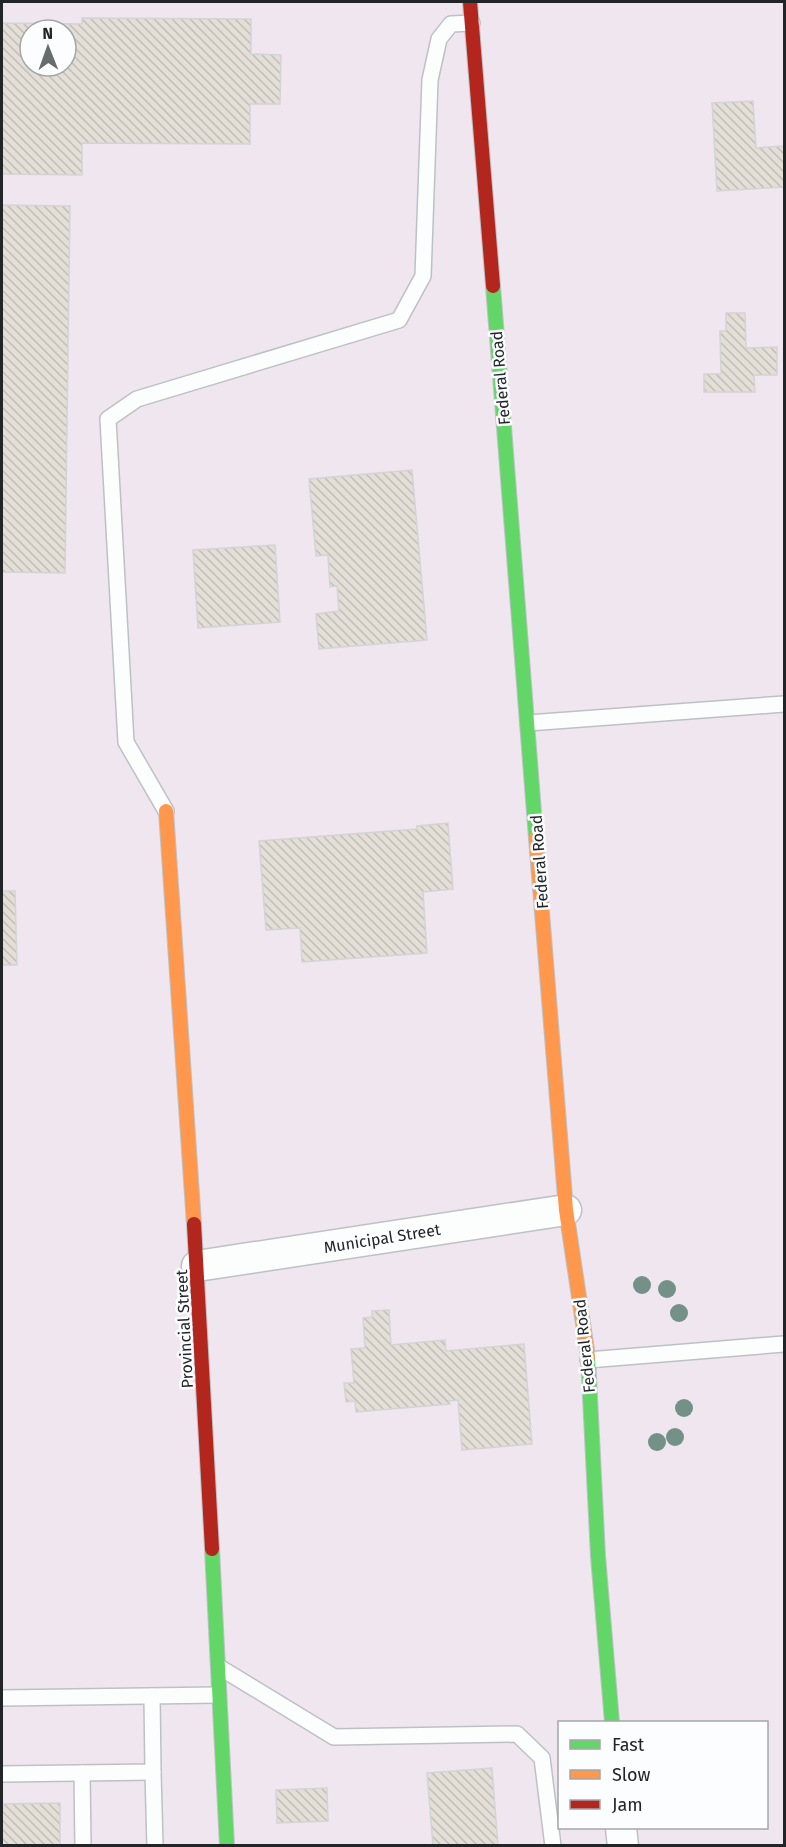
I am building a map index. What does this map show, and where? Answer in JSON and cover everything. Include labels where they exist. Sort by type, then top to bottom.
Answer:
[{"type":"street","name":"Federal Road","points":[[470,2],[566,1210],[588,1360],[598,1556],[612,1721]]},
{"type":"street","name":"Provincial Street","points":[[166,811],[197,1266],[227,1845]]},
{"type":"street","name":"Municipal Street","points":[[197,1266],[566,1210]]},
{"type":"street","points":[[621,1829],[623,1845]]},
{"type":"lane","points":[[166,811],[126,742],[108,419],[137,399],[399,320],[423,276],[430,81],[439,39],[451,24],[472,23]]},
{"type":"lane","points":[[528,723],[784,704]]},
{"type":"lane","points":[[588,1360],[784,1344]]},
{"type":"lane","points":[[217,1666],[333,1737],[517,1734],[542,1758],[554,1845]]},
{"type":"lane","points":[[2,1698],[218,1695]]},
{"type":"lane","points":[[152,1696],[156,1845]]},
{"type":"lane","points":[[2,1774],[153,1772]]},
{"type":"lane","points":[[82,1773],[83,1845]]},
{"type":"shaded area","points":[[2,2],[784,2],[784,1845],[2,1845]]},
{"type":"building","points":[[82,18],[251,19],[251,54],[281,55],[280,104],[250,104],[250,144],[82,143],[82,175],[2,174],[2,23],[18,23],[18,78],[78,78],[78,24],[82,24]]},
{"type":"building","points":[[753,101],[756,148],[784,146],[784,187],[717,191],[712,103]]},
{"type":"building","points":[[2,205],[70,206],[65,573],[2,572]]},
{"type":"building","points":[[726,313],[745,313],[746,348],[777,347],[777,375],[754,375],[755,392],[704,392],[704,374],[721,374],[720,331],[726,331]]},
{"type":"building","points":[[412,470],[427,640],[319,649],[316,614],[339,611],[337,586],[330,587],[328,555],[316,556],[309,479]]},
{"type":"building","points":[[275,545],[280,622],[198,628],[193,550]]},
{"type":"building","points":[[448,823],[453,889],[423,892],[427,953],[302,962],[300,928],[266,930],[259,841],[417,829],[417,826]]},
{"type":"building","points":[[2,891],[15,891],[17,965],[2,965]]},
{"type":"building","points":[[389,1310],[391,1345],[445,1340],[446,1351],[524,1344],[532,1444],[462,1450],[458,1400],[449,1401],[450,1404],[356,1412],[355,1401],[346,1402],[344,1383],[354,1383],[351,1349],[365,1348],[363,1318],[372,1317],[372,1311]]},
{"type":"building","points":[[492,1768],[498,1846],[433,1846],[427,1773]]},
{"type":"building","points":[[327,1788],[328,1821],[277,1823],[276,1790]]},
{"type":"building","points":[[60,1803],[60,1846],[2,1846],[2,1804]]},
{"type":"traffic: fast","points":[[493,286],[536,838]]},
{"type":"traffic: fast","points":[[588,1357],[598,1556],[612,1721]]},
{"type":"traffic: fast","points":[[212,1549],[227,1846]]},
{"type":"traffic: slow","points":[[166,811],[194,1224]]},
{"type":"traffic: slow","points":[[536,838],[566,1210],[588,1357]]},
{"type":"traffic: jam","points":[[470,2],[493,286]]},
{"type":"traffic: jam","points":[[194,1224],[212,1549]]}]
